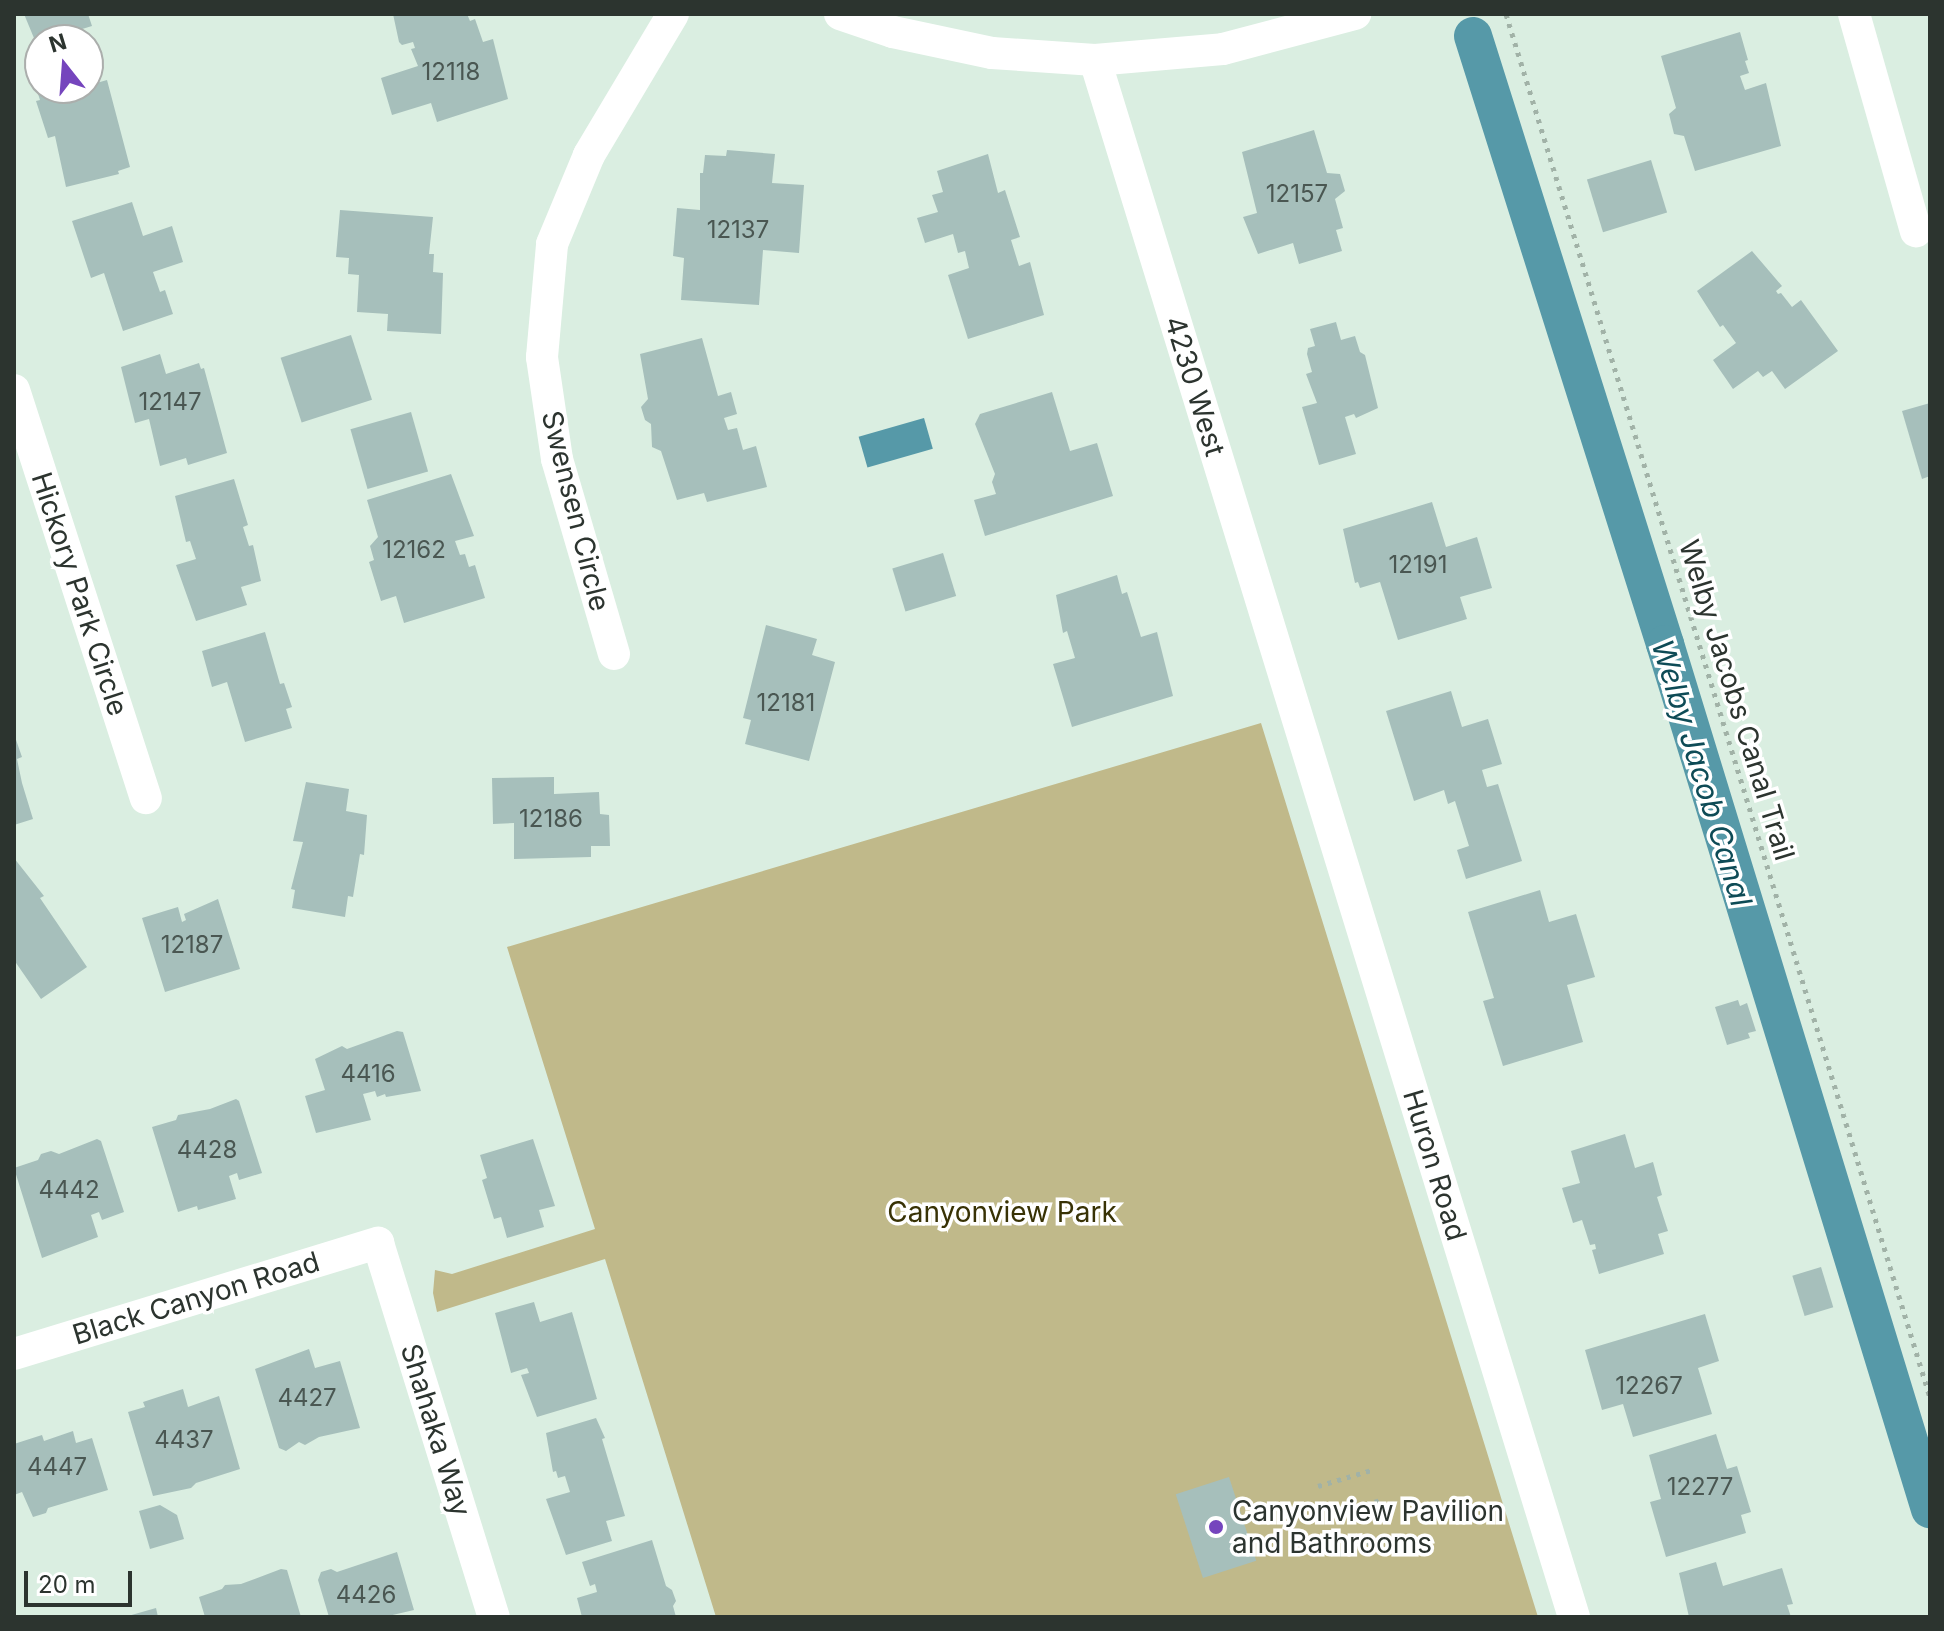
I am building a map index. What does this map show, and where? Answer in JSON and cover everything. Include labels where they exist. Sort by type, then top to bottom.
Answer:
[{"type":"street","name":"Swensen Circle","points":[[614,654],[557,459],[542,357],[552,244],[589,155],[673,14]]},
{"type":"street","points":[[840,14],[893,32],[992,53],[1095,60],[1223,49],[1355,14]]},
{"type":"street","points":[[1854,14],[1916,231]]},
{"type":"street","name":"4230 West","points":[[1095,60],[1295,713]]},
{"type":"street","name":"Hickory Park Circle","points":[[14,390],[146,798]]},
{"type":"street","name":"Huron Road","points":[[1295,713],[1574,1617]]},
{"type":"street","name":"Black Canyon Road","points":[[14,1354],[378,1243]]},
{"type":"street","name":"Shahaka Way","points":[[378,1243],[494,1617]]},
{"type":"path","name":"Welby Jacobs Canal Trail","points":[[1506,14],[1930,1397]]},
{"type":"path","points":[[1318,1486],[1375,1469]]},
{"type":"path","points":[[1327,1516],[1384,1499]]},
{"type":"path","points":[[1339,1554],[1396,1535]]},
{"type":"green space","name":"Canyonview Park","points":[[1261,723],[1538,1617],[716,1617],[605,1259],[437,1312],[433,1293],[435,1270],[452,1274],[595,1229],[507,947]]},
{"type":"water","points":[[924,418],[933,449],[867,468],[859,437]]},
{"type":"building","points":[[24,14],[88,14],[91,24],[28,24]]},
{"type":"building","points":[[393,14],[467,14],[470,21],[475,19],[483,42],[493,39],[508,99],[437,122],[431,103],[392,115],[381,78],[418,66],[411,49],[415,48],[413,42],[402,45],[399,42]]},
{"type":"building","points":[[1740,32],[1748,60],[1745,61],[1749,73],[1740,76],[1745,90],[1766,83],[1781,146],[1695,171],[1684,136],[1674,134],[1669,114],[1676,108],[1661,56]]},
{"type":"building","points":[[107,80],[130,167],[118,171],[119,174],[66,187],[55,136],[48,138],[37,104],[104,104],[104,81]]},
{"type":"building","points":[[1314,130],[1327,173],[1340,174],[1345,191],[1335,199],[1343,228],[1336,230],[1342,251],[1299,264],[1293,243],[1258,254],[1243,217],[1257,213],[1242,152]]},
{"type":"building","points":[[727,150],[775,154],[772,183],[804,185],[799,253],[763,250],[759,305],[681,300],[684,258],[673,256],[677,208],[700,210],[700,173],[703,173],[705,155],[726,156]]},
{"type":"building","points":[[988,154],[998,193],[1005,190],[1020,237],[1011,240],[1019,266],[1030,262],[1044,315],[968,339],[948,275],[969,268],[965,251],[958,253],[953,234],[925,243],[917,218],[938,212],[932,195],[943,192],[937,171]]},
{"type":"building","points":[[1651,160],[1667,213],[1603,232],[1587,180]]},
{"type":"building","points":[[132,202],[143,236],[172,226],[183,262],[153,272],[160,292],[165,290],[173,314],[123,331],[104,273],[91,278],[72,221]]},
{"type":"building","points":[[340,210],[433,217],[429,254],[434,254],[433,272],[443,273],[441,334],[387,331],[388,314],[357,312],[359,275],[348,274],[349,258],[336,257]]},
{"type":"building","points":[[1752,251],[1782,286],[1776,291],[1778,294],[1781,293],[1792,307],[1801,300],[1838,351],[1785,389],[1772,371],[1763,377],[1758,371],[1733,389],[1713,360],[1736,343],[1723,325],[1720,327],[1697,291]]},
{"type":"building","points":[[1336,322],[1341,340],[1355,336],[1360,352],[1365,355],[1378,408],[1356,418],[1354,414],[1345,417],[1356,454],[1319,465],[1302,407],[1317,403],[1306,374],[1312,372],[1307,354],[1308,348],[1315,346],[1310,329]]},
{"type":"building","points":[[351,335],[372,400],[302,423],[281,358]]},
{"type":"building","points":[[702,338],[718,396],[731,392],[737,414],[724,418],[728,430],[737,428],[743,450],[756,446],[767,487],[707,502],[704,493],[677,500],[661,451],[652,447],[651,424],[645,420],[641,407],[648,399],[640,354]]},
{"type":"building","points":[[160,354],[166,374],[199,363],[201,369],[204,368],[227,453],[188,465],[186,458],[160,466],[149,419],[135,423],[121,367]]},
{"type":"building","points":[[1052,392],[1070,451],[1097,443],[1113,496],[985,536],[974,500],[996,494],[992,482],[995,474],[975,424],[980,414]]},
{"type":"building","points":[[1930,403],[1930,476],[1922,479],[1902,411]]},
{"type":"building","points":[[411,412],[428,472],[368,489],[350,429]]},
{"type":"building","points":[[451,474],[474,536],[455,541],[460,555],[465,554],[469,567],[475,565],[485,598],[404,623],[396,596],[381,601],[369,562],[374,560],[370,546],[378,537],[367,500]]},
{"type":"building","points":[[234,479],[248,525],[243,527],[249,546],[253,545],[261,581],[241,587],[247,605],[196,621],[176,565],[196,559],[190,541],[186,542],[175,496]]},
{"type":"building","points":[[1432,502],[1446,547],[1477,537],[1492,588],[1460,597],[1467,619],[1398,640],[1380,582],[1360,588],[1358,582],[1355,583],[1343,529]]},
{"type":"building","points":[[943,553],[956,596],[905,612],[892,568]]},
{"type":"building","points":[[1117,575],[1122,594],[1127,592],[1141,637],[1157,632],[1173,696],[1072,727],[1053,664],[1075,658],[1067,631],[1063,633],[1056,595]]},
{"type":"building","points":[[766,625],[817,639],[812,655],[835,662],[809,761],[745,744],[751,720],[743,718]]},
{"type":"building","points":[[265,632],[280,684],[284,683],[292,707],[286,709],[292,728],[245,742],[227,682],[212,687],[202,651]]},
{"type":"building","points":[[1451,691],[1462,727],[1488,719],[1502,764],[1482,770],[1487,787],[1498,784],[1522,861],[1466,879],[1457,850],[1469,846],[1455,801],[1448,804],[1444,790],[1414,801],[1386,711]]},
{"type":"building","points":[[14,734],[22,757],[17,759],[22,783],[33,819],[14,825]]},
{"type":"building","points":[[554,777],[554,794],[599,792],[600,814],[609,815],[610,846],[591,846],[591,857],[514,859],[514,823],[493,824],[492,778]]},
{"type":"building","points":[[306,782],[349,789],[346,811],[367,815],[364,855],[360,854],[353,897],[348,896],[345,917],[292,908],[295,890],[291,889],[303,842],[293,841]]},
{"type":"building","points":[[14,858],[44,896],[40,898],[87,967],[41,999],[14,960]]},
{"type":"building","points":[[1540,890],[1549,922],[1576,914],[1595,977],[1567,985],[1583,1042],[1503,1066],[1483,1001],[1494,998],[1468,912]]},
{"type":"building","points":[[218,899],[240,969],[165,992],[142,918],[178,907],[182,922],[186,920],[184,914]]},
{"type":"building","points":[[1738,1000],[1740,1006],[1747,1003],[1756,1031],[1748,1033],[1750,1038],[1727,1045],[1715,1007]]},
{"type":"building","points":[[397,1031],[403,1032],[421,1091],[386,1097],[385,1094],[377,1097],[375,1091],[363,1094],[371,1120],[316,1133],[305,1096],[325,1090],[315,1059],[342,1046],[347,1049]]},
{"type":"building","points":[[236,1099],[262,1173],[239,1180],[237,1173],[229,1176],[236,1199],[198,1210],[197,1206],[178,1212],[152,1127],[176,1120],[178,1115],[210,1109]]},
{"type":"building","points":[[1625,1134],[1635,1168],[1653,1162],[1662,1195],[1657,1197],[1668,1231],[1658,1234],[1664,1254],[1599,1274],[1592,1250],[1596,1249],[1595,1244],[1590,1245],[1582,1220],[1573,1223],[1562,1188],[1580,1183],[1571,1151]]},
{"type":"building","points":[[97,1139],[101,1141],[124,1212],[102,1220],[99,1212],[91,1215],[98,1237],[42,1258],[14,1168],[38,1160],[41,1154],[51,1151],[59,1154]]},
{"type":"building","points":[[533,1139],[555,1206],[539,1210],[544,1227],[507,1238],[501,1217],[494,1219],[482,1180],[487,1178],[480,1155]]},
{"type":"building","points":[[1821,1267],[1833,1307],[1805,1316],[1792,1276]]},
{"type":"building","points":[[534,1302],[540,1322],[572,1312],[597,1399],[537,1417],[521,1375],[529,1373],[527,1368],[511,1373],[495,1313]]},
{"type":"building","points":[[1705,1314],[1719,1361],[1698,1368],[1712,1414],[1633,1437],[1623,1404],[1602,1410],[1585,1350]]},
{"type":"building","points":[[309,1349],[315,1368],[340,1361],[360,1428],[319,1437],[305,1445],[299,1442],[286,1451],[279,1448],[255,1369]]},
{"type":"building","points":[[183,1389],[188,1407],[219,1396],[240,1469],[196,1483],[191,1488],[153,1496],[128,1412],[145,1407],[143,1402]]},
{"type":"building","points":[[596,1418],[605,1438],[602,1439],[625,1516],[606,1521],[612,1541],[566,1555],[546,1499],[570,1492],[565,1476],[558,1478],[556,1471],[553,1472],[546,1433]]},
{"type":"building","points":[[73,1431],[76,1443],[92,1438],[108,1490],[48,1508],[46,1513],[33,1517],[22,1492],[14,1495],[14,1444],[42,1435],[44,1441]]},
{"type":"building","points":[[1716,1434],[1727,1469],[1737,1466],[1751,1512],[1741,1515],[1746,1533],[1666,1557],[1650,1502],[1661,1499],[1649,1455]]},
{"type":"building","name":"Canyonview Pavilion and Bathrooms","points":[[1229,1477],[1256,1561],[1203,1578],[1176,1494]]},
{"type":"building","points":[[160,1505],[177,1515],[184,1539],[150,1549],[139,1511]]},
{"type":"building","points":[[652,1540],[666,1586],[672,1590],[676,1601],[673,1606],[676,1617],[582,1617],[577,1598],[597,1592],[595,1584],[590,1586],[582,1562]]},
{"type":"building","points":[[397,1552],[414,1610],[384,1617],[329,1617],[318,1580],[321,1572],[331,1569],[337,1572]]},
{"type":"building","points":[[1716,1562],[1723,1586],[1782,1568],[1793,1604],[1787,1605],[1791,1617],[1689,1617],[1679,1573]]},
{"type":"building","points":[[281,1569],[287,1570],[301,1617],[205,1617],[199,1597],[225,1585],[241,1584]]},
{"type":"building","points":[[156,1608],[158,1617],[128,1616]]},
{"type":"waterway","name":"Welby Jacob Canal","points":[[1473,36],[1665,644],[1930,1509]]},
{"type":"place","name":"Canyonview Pavilion and Bathrooms","points":[[1216,1527]]}]
